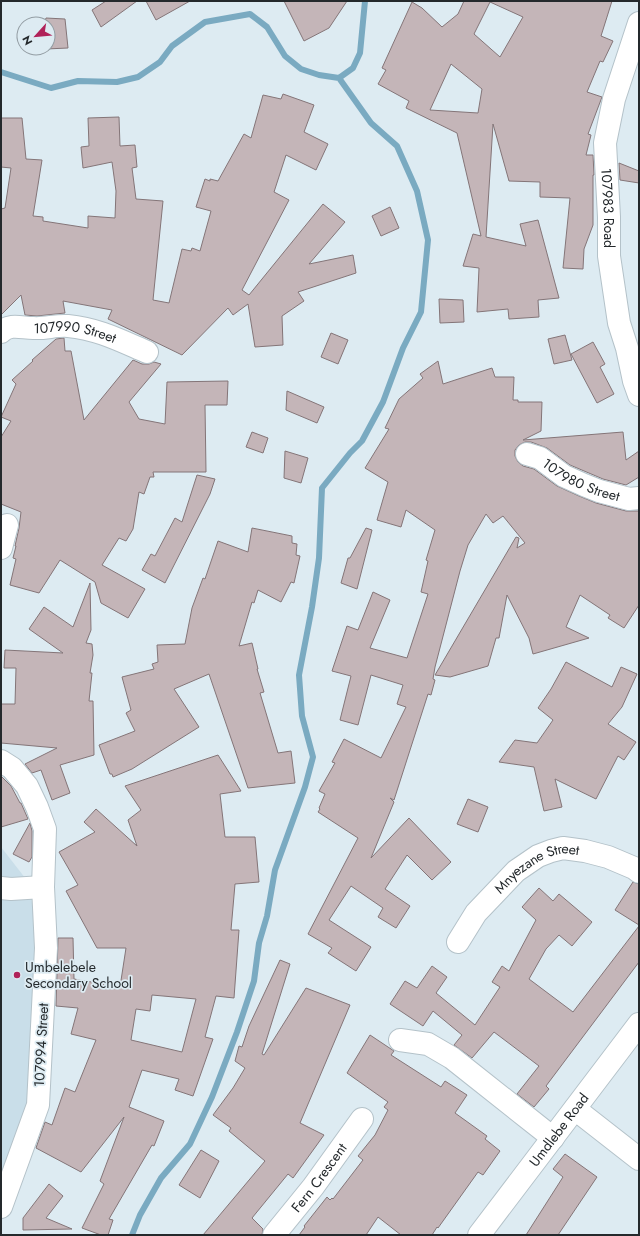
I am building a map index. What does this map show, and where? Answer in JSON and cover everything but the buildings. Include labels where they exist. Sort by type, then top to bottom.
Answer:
[{"type":"street","name":"107983 Road","points":[[639,23],[614,99],[605,143],[609,218],[609,256],[619,323],[627,348],[634,382],[639,395]]},
{"type":"street","name":"107990 Street","points":[[1,332],[7,327],[13,326],[38,328],[67,326],[100,332],[146,352]]},
{"type":"street","name":"107980 Street","points":[[527,454],[540,458],[564,476],[599,491],[629,499],[639,498]]},
{"type":"street","points":[[1,548],[7,525]]},
{"type":"street","name":"107994 Street","points":[[1,761],[12,768],[27,786],[45,828],[43,887],[46,948],[38,1105],[1,1207]]},
{"type":"street","name":"Mnyezane Street","points":[[458,942],[476,913],[516,871],[538,856],[563,848],[585,851],[608,857],[634,868],[639,872]]},
{"type":"street","points":[[1,888],[12,889],[43,887]]},
{"type":"street","name":"Umdlebe Road","points":[[479,1235],[639,1024]]},
{"type":"street","points":[[400,1040],[428,1044],[436,1047],[553,1138]]},
{"type":"street","points":[[575,1109],[639,1159]]},
{"type":"street","name":"Fern Crescent","points":[[274,1235],[313,1188],[362,1119]]},
{"type":"shaded area","name":"Umbelebele Secondary School","points":[[1,847],[29,883],[35,923],[30,1101],[1,1189]]},
{"type":"waterway","points":[[1,72],[51,88],[78,81],[117,82],[138,77],[160,62],[172,46],[205,22],[250,14],[267,27],[285,56],[301,69],[319,75],[339,78],[353,68],[360,53],[365,1]]},
{"type":"waterway","points":[[132,1235],[140,1215],[161,1178],[190,1144],[212,1097],[237,1032],[254,981],[259,943],[267,916],[275,870],[305,787],[313,757],[302,716],[299,675],[312,607],[319,558],[322,488],[350,453],[362,441],[383,402],[403,348],[421,312],[428,240],[417,191],[397,146],[371,123],[339,78]]},
{"type":"place","name":"Umbelebele Secondary School","points":[[17,975]]}]
